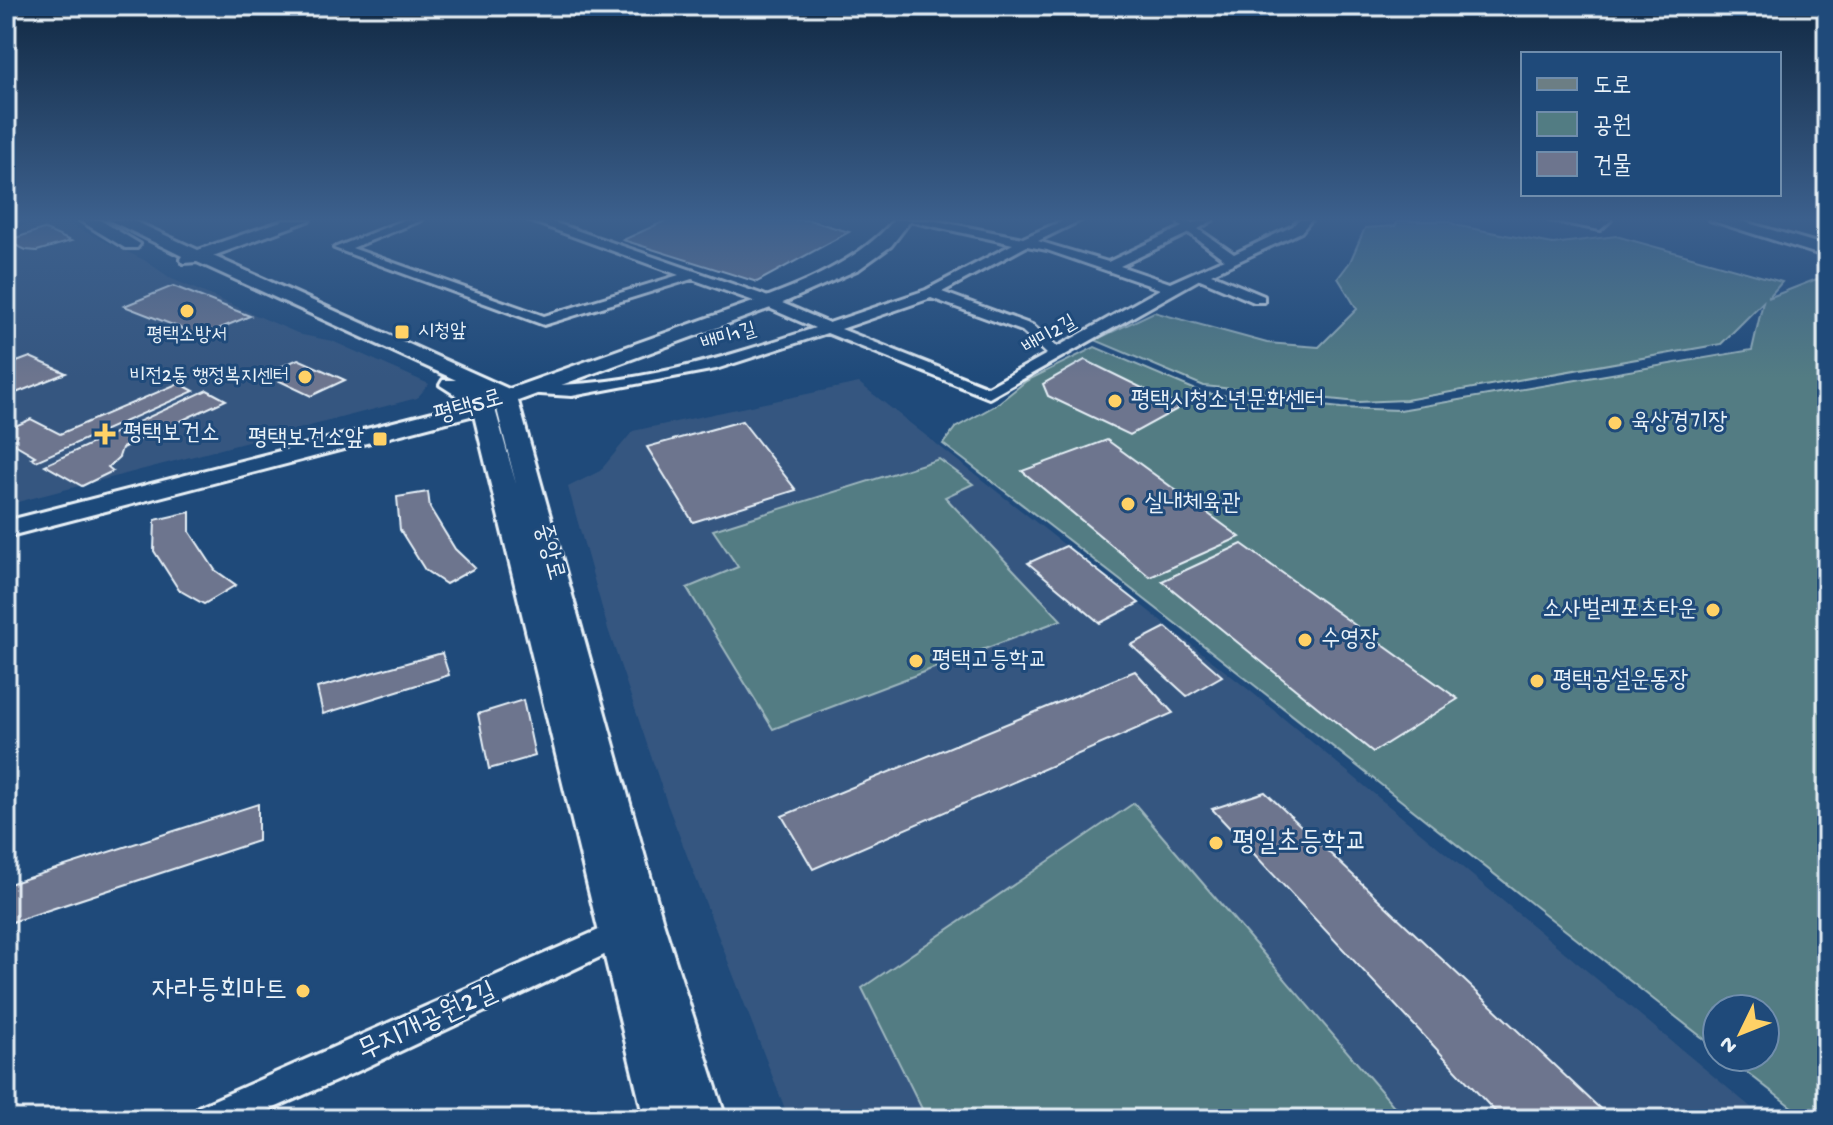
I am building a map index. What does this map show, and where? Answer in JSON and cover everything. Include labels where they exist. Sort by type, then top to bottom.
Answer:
[{"type":"main road","points":[[190,272],[498,396]]},
{"type":"main road","points":[[232,272],[498,396]]},
{"type":"main road","name":"평택5로","points":[[6,529],[498,396],[769,302],[836,272]]},
{"type":"main road","points":[[6,516],[498,396],[737,306],[769,302]]},
{"type":"main road","name":"중앙로","points":[[498,396],[631,928],[667,1119]]},
{"type":"main road","name":"중앙로","points":[[631,928],[703,1119]]},
{"type":"street","points":[[408,272],[544,321],[692,275]]},
{"type":"street","points":[[685,272],[826,326]]},
{"type":"street","name":"배미1길","points":[[498,396],[572,391],[716,364],[931,293],[969,272]]},
{"type":"street","points":[[1129,272],[1171,288]]},
{"type":"street","name":"배미2길","points":[[826,326],[989,393],[1171,288],[1210,272]]},
{"type":"street","points":[[1203,276],[1259,299]]},
{"type":"street","points":[[931,293],[1027,328],[1057,355]]},
{"type":"street","name":"무지개공원2길","points":[[210,1119],[345,1061],[631,928]]},
{"type":"shaded area","points":[[6,272],[162,272],[302,335],[332,341],[429,384],[417,398],[6,505]]},
{"type":"shaded area","points":[[859,383],[1254,694],[1701,1066],[1701,1073],[1710,1073],[1765,1119],[789,1119],[668,806],[608,629],[568,487],[600,471],[633,431]]},
{"type":"green space","name":"평택공설운동장","points":[[1342,272],[1748,272],[1782,282],[1768,298],[1827,275],[1827,1119],[1807,1119],[1748,1073],[1781,1073],[1781,993],[1701,993],[1701,1036],[1235,669],[943,444],[955,428],[996,405],[1026,381],[1095,347],[1203,393],[1341,408],[1400,410],[1752,350],[1763,302],[1721,344],[1406,400],[1358,402],[1204,386],[1095,340],[1154,312],[1267,343],[1319,347],[1357,309],[1338,278]]},
{"type":"green space","points":[[939,459],[973,484],[945,497],[1061,620],[773,729],[687,588],[738,567],[713,530]]},
{"type":"green space","points":[[1134,803],[1405,1119],[927,1119],[862,988]]},
{"type":"building","points":[[727,272],[774,272],[757,282]]},
{"type":"building","name":"평택소방서","points":[[173,286],[250,316],[201,336],[124,306]]},
{"type":"building","points":[[30,357],[66,373],[6,397],[6,366]]},
{"type":"building","name":"비전2동 행정복지센터","points":[[298,359],[345,380],[311,396],[265,374]]},
{"type":"building","name":"평택시청소년문화센터","points":[[1085,360],[1181,407],[1130,435],[1048,396],[1043,384]]},
{"type":"building","points":[[179,383],[194,391],[36,461],[31,458],[35,456],[6,439],[6,430],[31,419],[60,434]]},
{"type":"building","points":[[207,390],[226,400],[122,448],[119,457],[108,467],[113,471],[82,486],[45,465]]},
{"type":"building","points":[[742,421],[796,490],[693,522],[647,447]]},
{"type":"building","name":"실내체육관","points":[[1107,440],[1240,537],[1150,577],[1022,471]]},
{"type":"building","points":[[428,492],[430,508],[455,549],[475,568],[446,584],[425,570],[400,530],[397,497]]},
{"type":"building","points":[[190,512],[190,532],[215,570],[236,585],[204,604],[179,590],[154,551],[155,520]]},
{"type":"building","name":"수영장","points":[[1242,544],[1458,699],[1373,752],[1162,581]]},
{"type":"building","points":[[1066,546],[1139,603],[1100,623],[1028,563]]},
{"type":"building","points":[[1166,627],[1222,676],[1187,696],[1131,645]]},
{"type":"building","points":[[442,653],[449,675],[323,714],[317,688]]},
{"type":"building","points":[[1135,671],[1173,713],[813,869],[782,816]]},
{"type":"building","points":[[523,700],[535,756],[489,769],[478,714]]},
{"type":"building","points":[[1265,792],[1611,1119],[1502,1119],[1212,809]]},
{"type":"building","points":[[258,804],[258,841],[6,924],[6,885]]},
{"type":"place","name":"평택소방서","points":[[187,311]]},
{"type":"place","name":"시청앞","points":[[402,332]]},
{"type":"place","name":"비전2동 행정복지센터","points":[[305,377]]},
{"type":"place","name":"평택시청소년문화센터","points":[[1115,401]]},
{"type":"place","name":"육상경기장","points":[[1615,423]]},
{"type":"place","name":"평택보건소","points":[[105,434]]},
{"type":"place","name":"평택보건소앞","points":[[380,439]]},
{"type":"place","name":"실내체육관","points":[[1128,504]]},
{"type":"place","name":"소사벌레포츠타운","points":[[1713,610]]},
{"type":"place","name":"수영장","points":[[1305,640]]},
{"type":"place","name":"평택고등학교","points":[[916,661]]},
{"type":"place","name":"평택공설운동장","points":[[1537,681]]},
{"type":"place","name":"평일초등학교","points":[[1216,843]]},
{"type":"place","name":"자라등회마트","points":[[303,991]]}]
